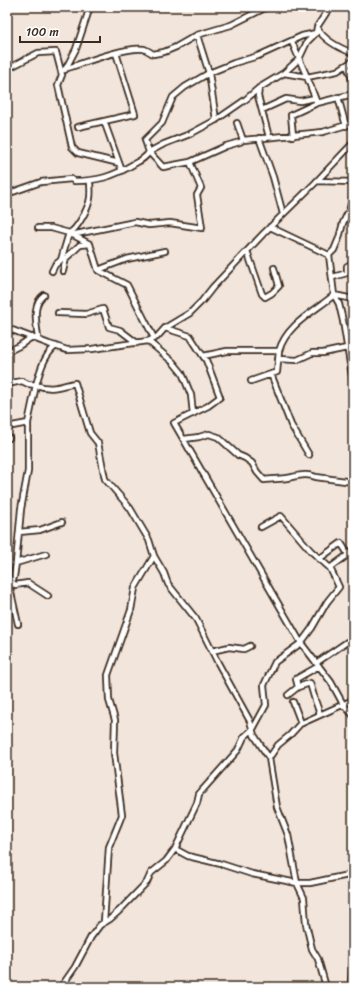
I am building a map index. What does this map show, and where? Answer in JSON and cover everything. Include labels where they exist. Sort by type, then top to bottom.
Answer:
[{"type":"street","points":[[90,7],[76,49],[58,85],[72,147],[78,154],[119,163]]},
{"type":"street","points":[[253,7],[256,13]]},
{"type":"street","points":[[65,69],[116,53],[145,49],[153,54],[164,52],[197,36],[231,24],[267,7]]},
{"type":"street","points":[[7,193],[41,182],[71,179],[74,181],[90,181],[117,174],[146,157],[149,152],[164,144],[190,134],[216,120],[259,88],[284,74],[299,59],[307,42],[316,31],[328,8]]},
{"type":"street","points":[[316,31],[258,56],[234,63],[209,73],[185,88],[173,97],[162,123],[145,140],[149,152],[163,167],[190,162],[243,140],[323,132],[353,123]]},
{"type":"street","points":[[316,31],[340,49],[353,53]]},
{"type":"street","points":[[197,36],[209,73],[216,120]]},
{"type":"street","points":[[292,42],[308,77],[317,104]]},
{"type":"street","points":[[7,69],[38,53],[56,52],[62,75]]},
{"type":"street","points":[[78,127],[135,114],[116,53]]},
{"type":"street","points":[[284,74],[308,77],[337,71],[353,61]]},
{"type":"street","points":[[347,66],[353,81]]},
{"type":"street","points":[[259,88],[258,96],[269,137]]},
{"type":"street","points":[[293,136],[291,115],[317,104],[353,94]]},
{"type":"street","points":[[338,97],[346,126]]},
{"type":"street","points":[[262,110],[286,99],[300,101],[315,98]]},
{"type":"street","points":[[104,121],[122,171]]},
{"type":"street","points":[[237,123],[243,140]]},
{"type":"street","points":[[259,138],[273,177],[283,214]]},
{"type":"street","points":[[7,328],[67,350],[92,349],[137,343],[154,338],[165,328],[190,313],[270,227],[353,145]]},
{"type":"street","points":[[70,234],[134,222],[149,225],[170,223],[202,228],[197,195],[201,188],[190,162]]},
{"type":"street","points":[[63,271],[63,259],[70,234],[80,222],[90,199],[90,181]]},
{"type":"street","points":[[317,181],[353,182]]},
{"type":"street","points":[[329,255],[334,250],[339,238],[343,223],[350,208],[353,194]]},
{"type":"street","points":[[270,227],[329,255]]},
{"type":"street","points":[[38,228],[51,228],[70,234],[90,244],[98,270],[127,285],[154,338]]},
{"type":"street","points":[[52,270],[55,265],[80,245],[90,244]]},
{"type":"street","points":[[98,270],[127,259],[165,251]]},
{"type":"street","points":[[247,251],[262,294],[265,297],[279,286],[274,268]]},
{"type":"street","points":[[329,255],[333,277],[334,295],[339,304],[347,348],[352,363],[353,382]]},
{"type":"street","points":[[333,277],[347,273],[347,266],[353,264]]},
{"type":"street","points":[[38,339],[36,312],[37,304],[39,299],[44,295]]},
{"type":"street","points":[[251,381],[277,372],[279,351],[284,339],[293,327],[334,295],[353,299]]},
{"type":"street","points":[[58,313],[86,314],[103,309],[109,327],[120,330],[137,343]]},
{"type":"street","points":[[165,328],[190,336],[206,360],[220,397],[208,406],[174,423],[236,533],[301,643],[331,682],[344,704],[353,715]]},
{"type":"street","points":[[7,352],[32,337]]},
{"type":"street","points":[[148,341],[173,362],[182,373],[191,395],[193,414]]},
{"type":"street","points":[[7,595],[8,587],[12,582],[16,563],[21,509],[28,471],[28,423],[36,385],[45,360],[50,351],[56,346]]},
{"type":"street","points":[[278,358],[297,360],[312,353],[323,353],[347,348]]},
{"type":"street","points":[[202,356],[227,352],[279,351]]},
{"type":"street","points":[[271,374],[291,425],[309,455]]},
{"type":"street","points":[[7,384],[22,381],[46,388],[58,388],[75,383],[90,433],[98,443],[105,479],[130,508],[149,540],[154,556],[164,573],[168,584],[196,619],[250,721],[254,735],[269,758],[276,801],[288,835],[297,883],[304,898],[306,924],[312,949],[318,959],[326,987]]},
{"type":"street","points":[[7,427],[28,423]]},
{"type":"street","points":[[184,439],[209,434],[218,437],[238,455],[252,463],[264,480],[287,478],[297,475],[311,475],[353,482]]},
{"type":"street","points":[[61,987],[75,967],[91,936],[100,925],[110,919],[129,901],[147,882],[151,873],[166,861],[175,849],[197,803],[199,794],[238,750],[244,737],[253,729],[266,705],[264,685],[275,662],[301,643],[312,628],[327,602],[339,587],[330,568],[318,558],[281,516],[261,527]]},
{"type":"street","points":[[19,532],[40,530],[62,522]]},
{"type":"street","points":[[318,558],[341,543],[348,554]]},
{"type":"street","points":[[330,568],[353,551]]},
{"type":"street","points":[[16,563],[46,554]]},
{"type":"street","points":[[104,922],[109,847],[122,815],[114,753],[115,720],[110,700],[108,675],[131,610],[135,588],[154,556]]},
{"type":"street","points":[[12,582],[15,586],[28,583],[48,596]]},
{"type":"street","points":[[8,587],[18,624]]},
{"type":"street","points":[[298,686],[296,679],[347,642],[353,641]]},
{"type":"street","points":[[212,651],[229,647],[244,649],[250,646]]},
{"type":"street","points":[[288,694],[298,686],[310,683],[320,714]]},
{"type":"street","points":[[269,758],[278,745],[301,723],[353,700]]},
{"type":"street","points":[[292,702],[301,723]]},
{"type":"street","points":[[175,849],[188,856],[221,864],[252,874],[297,883],[310,883],[353,874]]},
{"type":"street","points":[[351,987],[353,952]]}]
